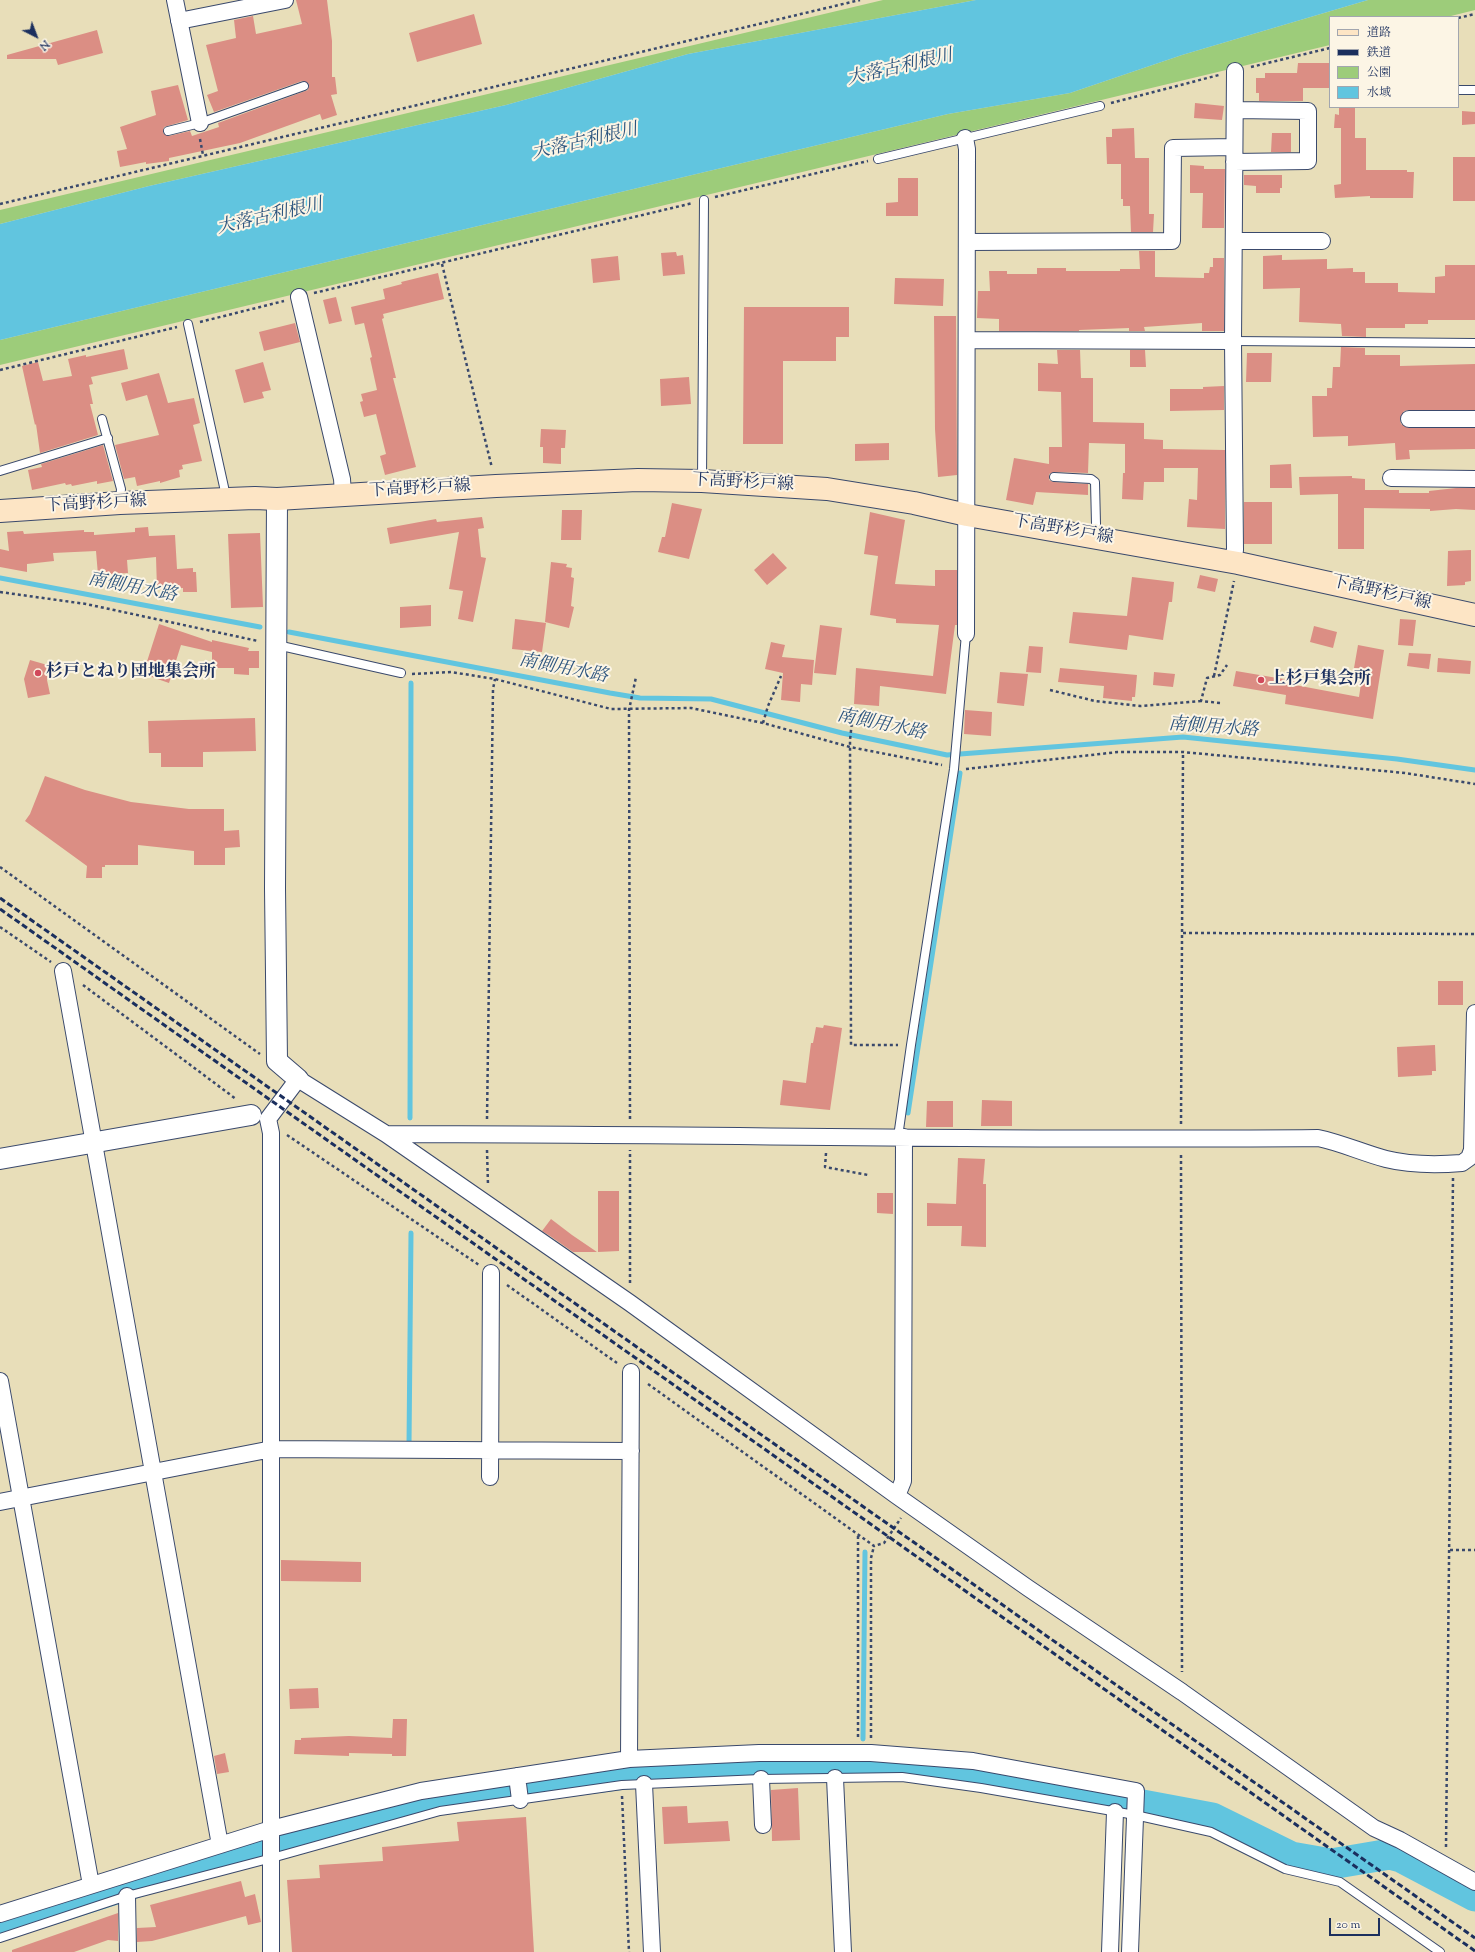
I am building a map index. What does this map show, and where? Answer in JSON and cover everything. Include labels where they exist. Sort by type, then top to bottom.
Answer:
[{"type":"main road","name":"下高野杉戸線","points":[[0,511],[120,503],[225,499],[277,499],[496,486],[638,480],[702,481],[827,490],[914,504],[967,515],[1094,536],[1233,570],[1475,615]]},
{"type":"street","points":[[175,0],[200,123]]},
{"type":"street","points":[[179,21],[285,0]]},
{"type":"street","points":[[1233,570],[1235,550],[1233,341],[1235,71]]},
{"type":"street","points":[[968,242],[1172,241],[1173,148],[1308,161],[1308,112],[1234,110]]},
{"type":"street","points":[[965,138],[967,149],[968,242],[966,634]]},
{"type":"street","points":[[1234,241],[1322,241]]},
{"type":"street","points":[[299,297],[342,479],[343,494]]},
{"type":"street","points":[[968,340],[1233,341]]},
{"type":"street","points":[[1409,419],[1475,419]]},
{"type":"street","points":[[1391,478],[1475,479]]},
{"type":"street","points":[[277,499],[275,888],[277,1061],[298,1079],[386,1134],[630,1304],[897,1496],[1028,1588],[1182,1692],[1374,1828],[1400,1840],[1475,1882]]},
{"type":"street","points":[[63,971],[220,1845]]},
{"type":"street","points":[[386,1134],[630,1134],[1181,1139],[1318,1138],[1337,1142],[1384,1159],[1405,1163],[1453,1164],[1462,1163],[1469,1158],[1472,1150],[1475,1014]]},
{"type":"street","points":[[271,1952],[272,1449],[263,1121],[298,1079]]},
{"type":"street","points":[[0,1159],[94,1142],[263,1121]]},
{"type":"street","points":[[897,1496],[903,1481],[901,1137]]},
{"type":"street","points":[[490,1477],[491,1273]]},
{"type":"street","points":[[630,1759],[631,1372]]},
{"type":"street","points":[[0,1381],[91,1885]]},
{"type":"street","points":[[0,1502],[272,1449],[631,1451]]},
{"type":"street","points":[[0,1914],[271,1829],[421,1791],[630,1759],[759,1753],[864,1752],[973,1761],[1136,1791],[1130,1952]]},
{"type":"street","points":[[517,1776],[520,1800]]},
{"type":"street","points":[[835,1778],[843,1952]]},
{"type":"street","points":[[761,1779],[763,1825]]},
{"type":"street","points":[[644,1784],[652,1952]]},
{"type":"street","points":[[1110,1952],[1115,1812]]},
{"type":"street","points":[[127,1896],[128,1952]]},
{"type":"lane","points":[[168,131],[200,123],[304,86]]},
{"type":"lane","points":[[1459,90],[1475,90]]},
{"type":"lane","points":[[878,159],[1100,106]]},
{"type":"lane","points":[[702,481],[704,200]]},
{"type":"lane","points":[[188,324],[224,487],[225,499]]},
{"type":"lane","points":[[1233,341],[1475,343]]},
{"type":"lane","points":[[102,419],[121,489],[120,503]]},
{"type":"lane","points":[[0,471],[108,438]]},
{"type":"lane","points":[[1054,477],[1091,479],[1095,482],[1096,524],[1094,536]]},
{"type":"lane","points":[[901,1137],[911,1045],[954,765],[966,634]]},
{"type":"lane","points":[[276,645],[402,673]]},
{"type":"lane","points":[[0,1938],[127,1896],[272,1858],[440,1811],[622,1785],[761,1779],[902,1777],[981,1788],[1135,1815],[1211,1832],[1285,1869],[1340,1882],[1440,1952]]},
{"type":"path","points":[[0,204],[860,0]]},
{"type":"path","points":[[1459,18],[1475,14]]},
{"type":"path","points":[[0,370],[878,159]]},
{"type":"path","points":[[442,264],[496,486]]},
{"type":"path","points":[[1214,676],[1233,570]]},
{"type":"path","points":[[0,592],[86,604],[276,645]]},
{"type":"path","points":[[1201,701],[1207,678],[1220,675],[1227,665]]},
{"type":"path","points":[[402,673],[412,674],[451,672],[495,680],[604,707],[629,710],[691,708],[763,724],[850,747],[954,765],[967,769],[1118,752],[1183,752],[1405,773],[1475,784]]},
{"type":"path","points":[[763,724],[768,706],[781,676]]},
{"type":"path","points":[[630,1304],[629,704],[636,677]]},
{"type":"path","points":[[488,1205],[487,1134],[493,689],[495,680]]},
{"type":"path","points":[[1050,690],[1095,701],[1140,706],[1201,701],[1220,703]]},
{"type":"path","points":[[853,712],[850,740],[851,1045],[911,1045]]},
{"type":"path","points":[[1182,1692],[1181,1139],[1183,752]]},
{"type":"path","points":[[0,867],[262,1055]]},
{"type":"path","points":[[0,928],[63,971],[263,1121],[284,1132],[491,1273],[858,1536],[874,1546],[884,1543],[911,1505]]},
{"type":"path","points":[[1183,933],[1475,934]]},
{"type":"path","points":[[827,1136],[825,1167],[868,1175]]},
{"type":"path","points":[[1441,1863],[1446,1846],[1453,1164]]},
{"type":"path","points":[[858,1536],[864,1752]]},
{"type":"path","points":[[864,1752],[871,1558],[874,1546]]},
{"type":"path","points":[[1450,1550],[1475,1550]]},
{"type":"path","points":[[622,1785],[629,1952]]},
{"type":"green space","points":[[883,0],[976,0],[688,54],[506,105],[149,186],[0,224],[0,210]]},
{"type":"green space","points":[[1368,0],[1475,0],[1475,10],[1451,16],[1329,16],[1329,45],[0,365],[0,340],[948,114],[1070,93],[1182,55]]},
{"type":"water","name":"大落古利根川","points":[[976,0],[1368,0],[1182,55],[1070,93],[948,114],[0,340],[0,224],[149,186],[506,105],[688,54]]},
{"type":"building","points":[[296,0],[327,0],[332,41],[332,77],[335,77],[337,94],[331,95],[337,115],[322,120],[320,114],[240,143],[169,158],[169,161],[146,164],[146,162],[120,167],[117,151],[127,149],[120,127],[156,115],[151,91],[178,85],[188,120],[164,127],[163,133],[169,136],[190,131],[192,136],[219,127],[218,123],[308,90],[309,84],[302,81],[214,112],[207,95],[218,91],[206,45],[236,38],[234,20],[253,16],[256,34],[302,24]]},
{"type":"building","points":[[474,14],[482,44],[417,62],[409,33]]},
{"type":"building","points":[[97,30],[103,53],[58,65],[56,59],[7,59],[7,55]]},
{"type":"building","points":[[1298,63],[1329,63],[1329,88],[1303,88],[1303,101],[1259,101],[1259,93],[1256,93],[1256,78],[1265,78],[1265,73],[1297,73]]},
{"type":"building","points":[[1195,103],[1224,106],[1222,120],[1194,118]]},
{"type":"building","points":[[1339,108],[1355,108],[1355,138],[1366,138],[1366,170],[1407,170],[1407,172],[1414,172],[1413,198],[1370,198],[1370,196],[1335,198],[1334,185],[1341,184],[1341,128],[1334,128],[1335,114],[1339,115]]},
{"type":"building","points":[[1462,111],[1475,112],[1475,124],[1462,125]]},
{"type":"building","points":[[1134,128],[1135,158],[1149,158],[1149,214],[1154,214],[1153,232],[1131,232],[1130,206],[1123,206],[1123,199],[1121,199],[1121,164],[1107,164],[1106,137],[1112,137],[1112,129]]},
{"type":"building","points":[[1272,133],[1291,133],[1291,152],[1271,152]]},
{"type":"building","points":[[1453,157],[1475,157],[1475,201],[1453,201]]},
{"type":"building","points":[[1190,165],[1204,166],[1204,169],[1225,169],[1224,228],[1202,228],[1203,193],[1190,193]]},
{"type":"building","points":[[1244,175],[1282,175],[1282,188],[1280,188],[1280,193],[1256,193],[1256,186],[1244,185]]},
{"type":"building","points":[[898,178],[918,178],[918,216],[886,216],[886,203],[898,202]]},
{"type":"building","points":[[1139,251],[1155,251],[1155,277],[1204,278],[1204,273],[1209,273],[1210,267],[1213,267],[1213,258],[1224,258],[1224,331],[1202,331],[1202,323],[1144,327],[1145,331],[1129,331],[1129,328],[1079,331],[999,331],[999,319],[977,318],[978,291],[990,291],[989,271],[1007,271],[1007,274],[1037,274],[1037,268],[1066,268],[1066,271],[1120,271],[1120,269],[1140,269]]},
{"type":"building","points":[[676,252],[677,256],[683,255],[685,274],[663,276],[661,253]]},
{"type":"building","points":[[1282,255],[1282,260],[1327,259],[1327,269],[1353,268],[1353,272],[1365,272],[1365,283],[1398,283],[1398,292],[1435,293],[1435,277],[1445,276],[1445,265],[1475,265],[1475,320],[1428,320],[1428,324],[1405,324],[1405,328],[1366,328],[1366,337],[1342,336],[1341,324],[1299,322],[1300,288],[1263,289],[1263,256]]},
{"type":"building","points":[[618,256],[620,280],[593,283],[591,259]]},
{"type":"building","points":[[438,273],[444,299],[383,314],[384,318],[382,319],[396,378],[393,378],[416,467],[385,475],[380,456],[386,454],[376,414],[364,417],[360,402],[363,401],[361,394],[377,390],[370,358],[372,357],[364,323],[355,325],[351,307],[385,299],[383,289],[402,284],[401,282]]},
{"type":"building","points":[[895,278],[944,279],[943,306],[894,304]]},
{"type":"building","points":[[336,297],[342,321],[329,324],[323,300]]},
{"type":"building","points":[[744,307],[849,307],[849,337],[836,337],[836,361],[783,361],[783,444],[743,444]]},
{"type":"building","points":[[934,316],[956,316],[957,475],[938,477],[935,429]]},
{"type":"building","points":[[295,323],[300,342],[264,351],[259,332]]},
{"type":"building","points":[[1341,347],[1365,348],[1365,355],[1400,355],[1400,366],[1475,364],[1475,410],[1409,410],[1404,411],[1400,419],[1401,424],[1409,428],[1475,428],[1475,449],[1409,450],[1410,459],[1396,460],[1395,443],[1348,446],[1348,436],[1313,437],[1312,396],[1327,396],[1327,388],[1332,388],[1333,367],[1340,367]]},
{"type":"building","points":[[124,349],[128,369],[91,377],[93,384],[89,385],[93,404],[90,404],[98,435],[40,453],[36,424],[35,425],[22,366],[38,362],[43,381],[72,376],[68,359]]},
{"type":"building","points":[[1057,350],[1080,350],[1081,378],[1093,378],[1093,422],[1144,423],[1144,439],[1163,440],[1163,449],[1225,450],[1225,529],[1187,527],[1189,499],[1197,500],[1198,468],[1164,468],[1164,482],[1144,482],[1143,500],[1122,499],[1123,473],[1125,473],[1125,444],[1089,443],[1088,473],[1054,472],[1049,474],[1049,480],[1053,482],[1088,484],[1088,495],[1036,492],[1033,505],[1006,500],[1014,458],[1049,464],[1049,447],[1062,447],[1061,392],[1038,391],[1038,363],[1058,364]]},
{"type":"building","points":[[1130,350],[1145,350],[1146,367],[1130,367]]},
{"type":"building","points":[[1247,353],[1272,353],[1271,382],[1246,382]]},
{"type":"building","points":[[263,362],[271,390],[262,392],[264,398],[244,403],[235,370]]},
{"type":"building","points":[[159,373],[168,403],[194,398],[200,423],[193,425],[202,461],[182,465],[183,469],[179,470],[180,477],[160,483],[160,481],[137,486],[135,477],[124,479],[115,445],[159,435],[147,395],[126,401],[121,383]]},
{"type":"building","points":[[689,377],[691,404],[661,406],[660,379]]},
{"type":"building","points":[[1224,386],[1224,410],[1170,411],[1170,389],[1203,389],[1203,387]]},
{"type":"building","points":[[541,429],[566,430],[565,448],[561,448],[561,464],[543,463],[543,447],[540,447]]},
{"type":"building","points":[[889,443],[889,460],[855,461],[855,444]]},
{"type":"building","points":[[103,445],[113,481],[97,484],[97,481],[72,486],[71,484],[66,485],[65,483],[32,490],[28,470],[42,467],[41,464]]},
{"type":"building","points":[[1291,464],[1292,488],[1270,488],[1270,465]]},
{"type":"building","points":[[1352,476],[1352,478],[1365,479],[1365,490],[1399,490],[1399,493],[1429,493],[1429,491],[1456,488],[1475,488],[1475,510],[1456,509],[1430,511],[1430,509],[1364,508],[1364,549],[1338,549],[1338,494],[1300,495],[1299,477]]},
{"type":"building","points":[[1244,502],[1272,502],[1272,544],[1244,544]]},
{"type":"building","points":[[672,503],[702,509],[689,559],[658,552],[662,537],[665,537]]},
{"type":"building","points":[[562,510],[582,510],[581,540],[561,540]]},
{"type":"building","points":[[870,512],[905,520],[895,584],[935,586],[935,570],[957,570],[957,625],[955,625],[946,694],[880,686],[879,706],[854,704],[856,668],[933,676],[939,625],[896,623],[896,619],[870,615],[878,556],[864,554]]},
{"type":"building","points":[[482,517],[484,528],[478,529],[481,557],[486,558],[473,622],[458,619],[463,591],[449,589],[459,532],[390,544],[387,528],[436,519],[437,522]]},
{"type":"building","points":[[148,527],[149,536],[175,535],[177,569],[193,568],[193,572],[196,572],[197,592],[183,592],[183,588],[157,589],[156,557],[127,560],[128,573],[98,575],[96,551],[53,553],[54,561],[27,564],[27,572],[0,567],[0,549],[9,551],[7,532],[23,531],[24,534],[84,530],[84,532],[94,532],[94,535],[135,532],[135,528]]},
{"type":"building","points":[[260,533],[263,607],[231,608],[228,534]]},
{"type":"building","points":[[1471,550],[1471,581],[1465,582],[1465,585],[1447,586],[1448,551]]},
{"type":"building","points":[[773,553],[787,568],[767,585],[754,570]]},
{"type":"building","points":[[551,562],[567,564],[566,567],[572,568],[571,577],[574,578],[571,606],[574,607],[569,628],[545,622]]},
{"type":"building","points":[[1200,575],[1218,579],[1215,592],[1197,588]]},
{"type":"building","points":[[1132,577],[1174,582],[1172,602],[1169,602],[1163,640],[1129,635],[1127,650],[1069,643],[1073,612],[1127,616]]},
{"type":"building","points":[[431,605],[431,626],[400,628],[400,607]]},
{"type":"building","points":[[515,619],[546,623],[542,652],[512,649]]},
{"type":"building","points":[[1400,619],[1416,620],[1413,646],[1398,645]]},
{"type":"building","points":[[159,624],[212,642],[212,640],[249,648],[248,651],[259,651],[259,668],[249,668],[249,675],[234,674],[234,668],[212,668],[212,652],[181,645],[169,683],[143,674]]},
{"type":"building","points":[[820,625],[842,628],[836,675],[814,673]]},
{"type":"building","points":[[1314,626],[1337,632],[1333,648],[1310,642]]},
{"type":"building","points":[[771,642],[785,645],[782,657],[814,660],[812,685],[801,684],[800,702],[781,700],[783,673],[765,669]]},
{"type":"building","points":[[1358,645],[1384,650],[1373,719],[1285,704],[1286,695],[1233,686],[1236,671],[1295,681],[1295,685],[1359,697],[1363,670],[1354,668]]},
{"type":"building","points":[[1029,646],[1043,647],[1041,673],[1026,672]]},
{"type":"building","points":[[1409,653],[1431,654],[1429,669],[1407,666]]},
{"type":"building","points":[[1438,658],[1471,661],[1470,674],[1437,672]]},
{"type":"building","name":"杉戸とねり団地集会所","points":[[30,660],[51,666],[47,680],[50,694],[28,698],[24,679]]},
{"type":"building","points":[[1060,668],[1137,675],[1135,697],[1132,697],[1132,701],[1103,698],[1104,686],[1058,682]]},
{"type":"building","points":[[1000,672],[1028,674],[1024,706],[997,703]]},
{"type":"building","points":[[1154,672],[1175,674],[1173,687],[1153,685]]},
{"type":"building","points":[[965,710],[992,712],[991,736],[964,734]]},
{"type":"building","points":[[255,718],[256,751],[203,752],[203,767],[161,767],[161,753],[149,753],[148,721]]},
{"type":"building","points":[[45,776],[85,790],[131,802],[189,809],[224,809],[224,831],[239,830],[240,847],[225,848],[225,865],[194,865],[194,851],[138,845],[138,865],[105,865],[105,867],[102,867],[102,878],[86,878],[87,866],[25,821],[30,814]]},
{"type":"building","points":[[1438,981],[1463,981],[1463,1005],[1438,1005]]},
{"type":"building","points":[[824,1025],[842,1028],[830,1110],[780,1105],[783,1080],[806,1083],[811,1043],[813,1043],[816,1027],[823,1028]]},
{"type":"building","points":[[1435,1045],[1436,1071],[1432,1071],[1432,1075],[1398,1077],[1397,1047]]},
{"type":"building","points":[[982,1100],[1012,1101],[1012,1126],[981,1126]]},
{"type":"building","points":[[927,1101],[953,1101],[953,1127],[926,1127]]},
{"type":"building","points":[[958,1158],[985,1159],[983,1184],[986,1184],[986,1247],[961,1246],[962,1226],[927,1226],[927,1203],[956,1204]]},
{"type":"building","points":[[598,1191],[619,1191],[619,1251],[598,1252]]},
{"type":"building","points":[[877,1193],[893,1193],[893,1214],[877,1213]]},
{"type":"building","points":[[551,1219],[597,1252],[573,1252],[542,1231]]},
{"type":"building","points":[[281,1560],[361,1562],[361,1582],[281,1581]]},
{"type":"building","points":[[318,1688],[319,1708],[290,1709],[289,1689]]},
{"type":"building","points":[[393,1719],[407,1719],[406,1756],[392,1756],[392,1754],[349,1753],[349,1756],[294,1754],[295,1740],[301,1740],[301,1738],[349,1736],[392,1738]]},
{"type":"building","points":[[225,1753],[229,1772],[217,1774],[214,1756]]},
{"type":"building","points":[[798,1788],[800,1840],[772,1841],[771,1790]]},
{"type":"building","points":[[687,1806],[688,1823],[728,1821],[730,1841],[664,1844],[662,1807]]},
{"type":"building","points":[[526,1817],[534,1952],[292,1952],[287,1880],[320,1878],[319,1865],[383,1861],[382,1847],[459,1841],[457,1822]]},
{"type":"building","points":[[241,1881],[245,1897],[255,1894],[261,1922],[248,1925],[246,1916],[152,1941],[137,1942],[137,1928],[156,1927],[150,1905]]},
{"type":"building","points":[[118,1913],[118,1941],[108,1940],[74,1952],[12,1952],[12,1950]]},
{"type":"waterway","name":"南側用水路","points":[[0,578],[260,627]]},
{"type":"waterway","name":"南側用水路","points":[[289,632],[640,698],[711,699],[842,733],[947,755],[1183,737],[1397,759],[1475,770]]},
{"type":"waterway","points":[[410,1118],[411,683]]},
{"type":"waterway","points":[[908,1113],[960,773]]},
{"type":"waterway","points":[[409,1445],[411,1233]]},
{"type":"waterway","points":[[863,1739],[865,1552]]},
{"type":"waterway","points":[[0,1926],[225,1854],[425,1801],[625,1774],[762,1766],[902,1766],[960,1771],[1212,1818],[1291,1857],[1331,1864],[1390,1854],[1401,1857],[1475,1896]]},
{"type":"railway","points":[[0,898],[1475,1938]]},
{"type":"railway","points":[[0,909],[1475,1951]]},
{"type":"place","name":"杉戸とねり団地集会所","points":[[38,673]]},
{"type":"place","name":"上杉戸集会所","points":[[1261,680]]}]
